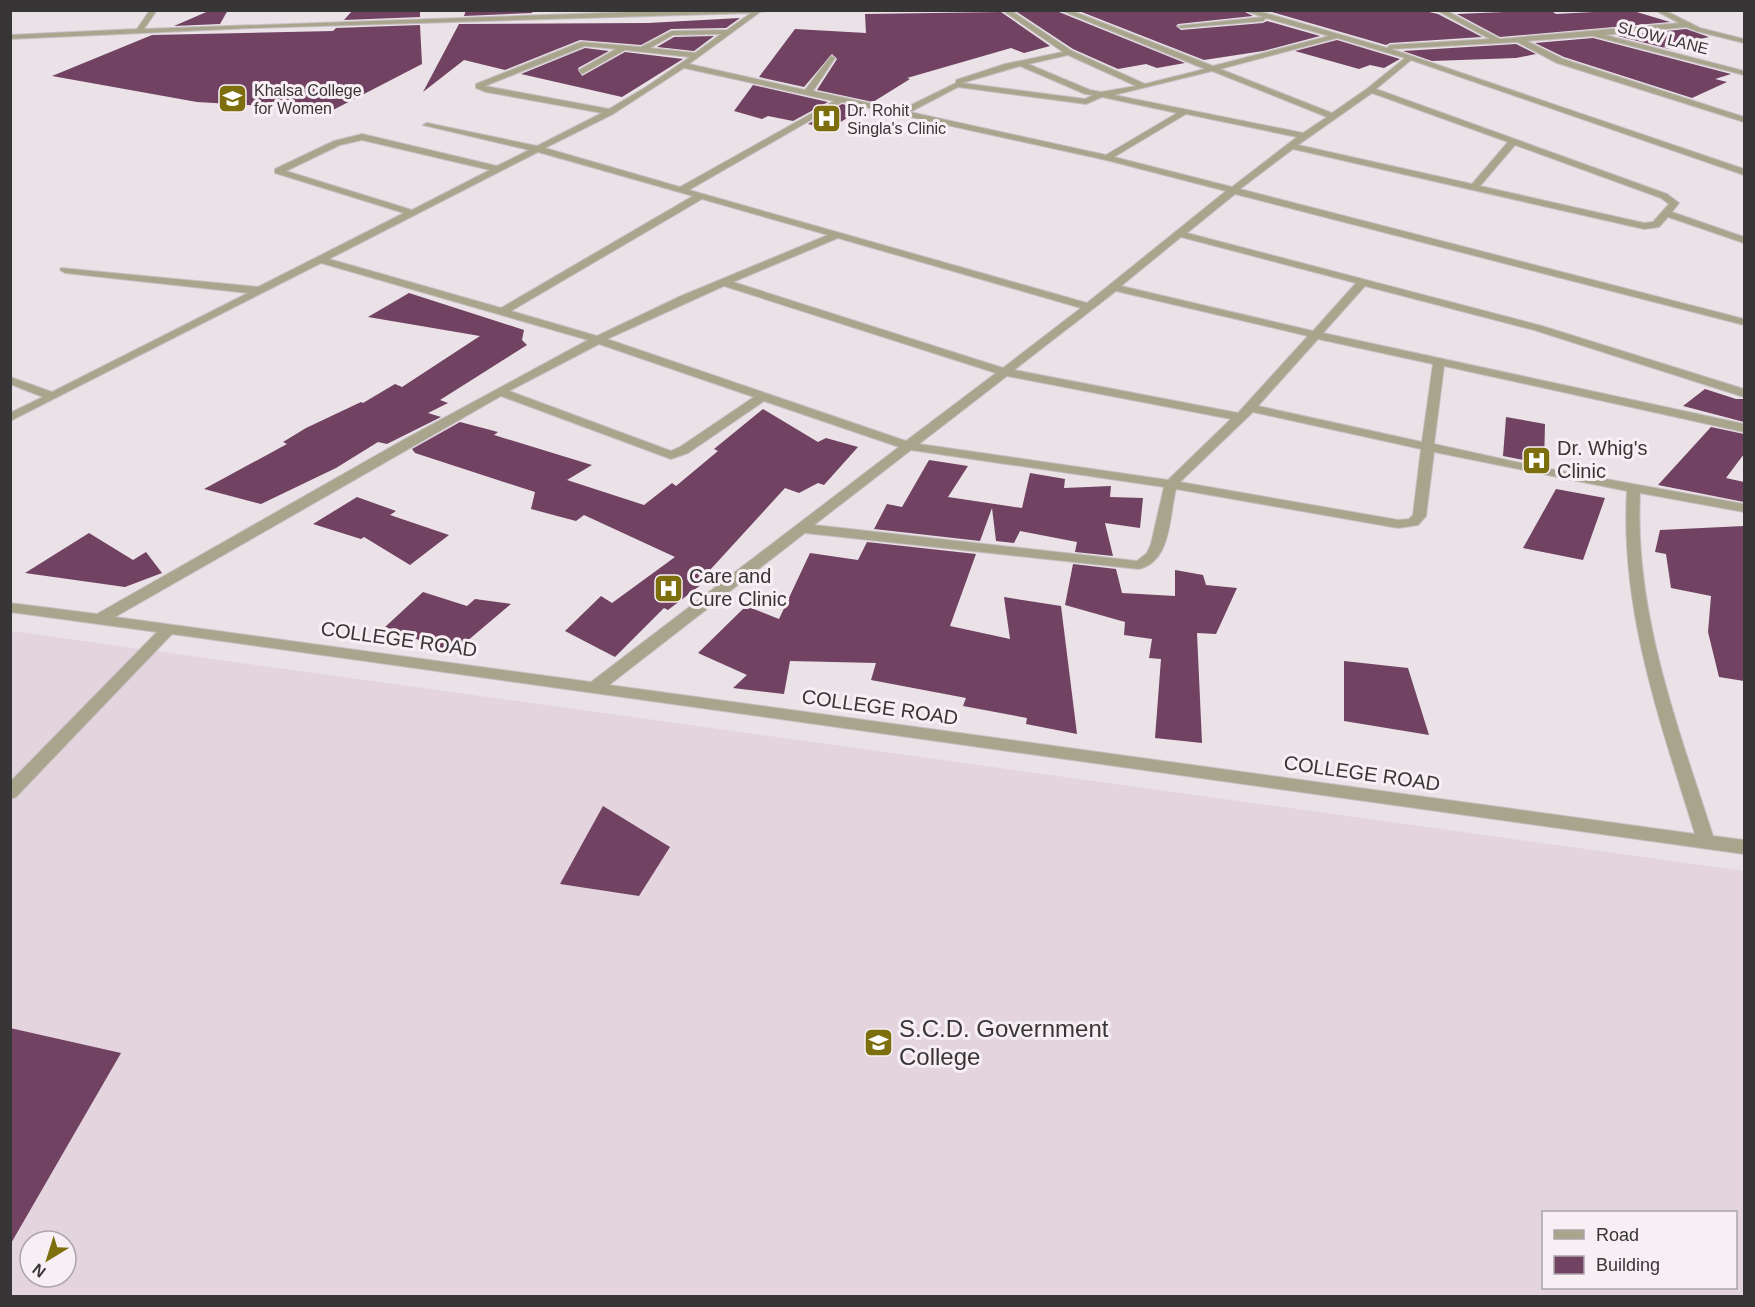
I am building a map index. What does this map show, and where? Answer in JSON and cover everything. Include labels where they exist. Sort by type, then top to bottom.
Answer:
[{"type":"street","points":[[140,30],[154,10]]},
{"type":"street","points":[[443,20],[444,10]]},
{"type":"street","points":[[10,37],[140,30],[771,10]]},
{"type":"street","points":[[1005,10],[1069,53],[1144,87]]},
{"type":"street","points":[[1063,10],[1332,116]]},
{"type":"street","points":[[1246,10],[1410,57],[1744,172]]},
{"type":"street","points":[[1439,10],[1499,41]]},
{"type":"street","points":[[1658,10],[1684,24],[1710,34],[1744,41]]},
{"type":"street","points":[[10,417],[262,291],[610,112],[696,56],[758,11]]},
{"type":"street","points":[[253,26],[259,18]]},
{"type":"street","points":[[302,25],[307,18]]},
{"type":"street","points":[[1180,26],[1272,18]]},
{"type":"street","name":"SLOW LANE","points":[[1593,34],[1684,24]]},
{"type":"street","points":[[644,50],[672,33],[730,32]]},
{"type":"street","points":[[10,45],[37,34]]},
{"type":"street","points":[[1378,48],[1593,34]]},
{"type":"street","name":"SLOW LANE","points":[[1593,34],[1744,73]]},
{"type":"street","points":[[954,86],[1082,102],[1091,101],[1100,95],[1144,87],[1337,36]]},
{"type":"street","points":[[1518,40],[1560,61],[1744,120]]},
{"type":"street","points":[[610,112],[486,90],[479,86],[578,45],[696,56]]},
{"type":"street","points":[[582,72],[624,48]]},
{"type":"street","points":[[904,112],[954,86],[1020,63],[1069,53]]},
{"type":"street","points":[[594,688],[1089,307],[1235,189],[1304,136],[1371,90],[1410,57]]},
{"type":"street","points":[[807,92],[815,85],[831,58]]},
{"type":"street","points":[[1020,63],[1078,89],[1100,95],[1304,136]]},
{"type":"street","points":[[682,65],[904,112],[1235,189],[1739,321],[1744,308]]},
{"type":"street","points":[[1291,146],[1644,226],[1656,225],[1668,214],[1674,203],[1672,200],[1514,141],[1371,90]]},
{"type":"street","points":[[680,191],[842,99]]},
{"type":"street","points":[[1107,158],[1184,112]]},
{"type":"street","points":[[427,125],[538,149],[834,236],[1089,307]]},
{"type":"street","points":[[413,213],[278,171],[337,143],[362,137],[498,169]]},
{"type":"street","points":[[1474,187],[1514,141]]},
{"type":"street","points":[[501,313],[700,196]]},
{"type":"street","points":[[1668,214],[1744,240]]},
{"type":"street","points":[[1181,234],[1538,328],[1744,393]]},
{"type":"street","points":[[102,618],[500,392],[599,339],[723,282],[834,236]]},
{"type":"street","points":[[321,260],[599,339],[908,446],[1170,484],[1398,524],[1413,522],[1419,516],[1439,362]]},
{"type":"street","points":[[64,270],[262,291]]},
{"type":"street","points":[[723,282],[1004,372],[1245,413],[1634,489],[1744,508]]},
{"type":"street","points":[[800,528],[1138,565],[1146,563],[1155,554],[1170,484],[1245,413],[1363,282]]},
{"type":"street","points":[[1113,287],[1316,335],[1744,428]]},
{"type":"street","points":[[10,380],[52,396]]},
{"type":"street","points":[[500,392],[671,454],[684,450],[765,395]]},
{"type":"street","points":[[1634,489],[1631,512],[1638,599],[1666,711],[1706,842]]},
{"type":"street","name":"COLLEGE ROAD","points":[[10,607],[1744,847]]},
{"type":"street","points":[[10,792],[169,628]]},
{"type":"shaded area","name":"S.C.D. Government College","points":[[11,631],[1744,871],[1744,1296],[11,1296]]},
{"type":"building","points":[[211,10],[228,10],[220,24],[174,26]]},
{"type":"building","points":[[353,10],[420,10],[420,17],[344,20]]},
{"type":"building","points":[[466,10],[533,10],[532,13],[464,16]]},
{"type":"building","points":[[1241,10],[1253,16],[1176,26],[1181,30],[1267,21],[1320,36],[1263,51],[1204,60],[1079,11]]},
{"type":"building","points":[[1265,10],[1420,10],[1438,14],[1482,37],[1386,45]]},
{"type":"building","points":[[1503,10],[1550,10],[1556,14],[1630,10],[1670,22],[1500,37],[1457,14],[1504,12]]},
{"type":"building","points":[[1058,11],[1185,63],[1157,68],[1146,64],[1118,69],[1073,49],[1017,12]]},
{"type":"building","points":[[1001,12],[1050,46],[1024,53],[1011,48],[907,78],[910,79],[873,102],[817,90],[837,59],[832,54],[804,87],[759,77],[795,29],[866,33],[865,14]]},
{"type":"building","points":[[740,18],[726,28],[671,29],[641,45],[580,40],[505,70],[464,60],[423,92],[459,24],[648,23]]},
{"type":"building","points":[[420,25],[422,64],[333,110],[197,102],[52,76],[152,35],[333,31],[336,28]]},
{"type":"building","points":[[1686,29],[1709,37],[1663,47],[1673,50],[1618,36]]},
{"type":"building","points":[[714,36],[694,51],[657,47],[674,37]]},
{"type":"building","points":[[1593,38],[1731,74],[1715,79],[1727,82],[1692,98],[1564,57],[1535,43]]},
{"type":"building","points":[[1337,40],[1400,59],[1384,68],[1370,65],[1359,69],[1295,51]]},
{"type":"building","points":[[1516,44],[1536,54],[1516,58],[1432,61],[1403,51]]},
{"type":"building","points":[[585,48],[609,51],[578,68],[582,76],[625,52],[683,59],[622,97],[521,74]]},
{"type":"building","points":[[753,85],[828,102],[793,121],[768,116],[762,119],[734,111]]},
{"type":"building","points":[[842,104],[862,109],[829,129],[808,124]]},
{"type":"building","points":[[409,293],[524,330],[522,340],[527,345],[440,400],[448,403],[428,413],[441,417],[387,444],[378,442],[336,468],[261,504],[204,489],[287,444],[283,442],[306,428],[363,403],[395,384],[402,387],[480,336],[368,317]]},
{"type":"building","points":[[1705,389],[1736,399],[1744,399],[1744,422],[1683,406]]},
{"type":"building","points":[[763,409],[818,442],[826,438],[858,447],[824,485],[818,483],[799,493],[785,488],[699,582],[702,584],[668,610],[664,608],[615,657],[565,631],[601,596],[612,603],[675,557],[584,515],[576,521],[531,509],[535,492],[415,453],[412,449],[460,422],[498,432],[494,435],[592,465],[567,480],[644,505],[672,483],[676,486],[718,451],[714,449]]},
{"type":"building","points":[[1506,417],[1545,424],[1544,464],[1503,456]]},
{"type":"building","points":[[1711,427],[1744,434],[1744,454],[1726,478],[1744,482],[1744,502],[1658,485]]},
{"type":"building","points":[[929,460],[968,466],[948,497],[1022,508],[1030,473],[1065,479],[1064,488],[1111,486],[1110,497],[1143,498],[1140,528],[1105,523],[1113,556],[1075,552],[1077,542],[1020,531],[1014,543],[996,541],[992,508],[980,541],[874,529],[887,504],[902,507]]},
{"type":"building","points":[[1556,489],[1605,498],[1583,560],[1523,548]]},
{"type":"building","points":[[357,497],[396,511],[390,515],[449,535],[410,565],[364,537],[361,539],[313,524]]},
{"type":"building","points":[[1744,526],[1744,681],[1719,677],[1708,632],[1711,596],[1671,588],[1666,554],[1655,552],[1660,530]]},
{"type":"building","points":[[89,533],[133,560],[146,552],[162,573],[125,587],[25,573]]},
{"type":"building","points":[[867,542],[976,554],[950,626],[1010,639],[1004,597],[1061,606],[1077,734],[1026,724],[1027,718],[963,706],[966,698],[871,680],[876,663],[790,661],[784,694],[733,688],[747,675],[698,653],[746,606],[779,619],[810,553],[858,560]]},
{"type":"building","points":[[1073,564],[1116,569],[1122,593],[1175,596],[1175,570],[1203,575],[1206,585],[1237,588],[1216,634],[1197,633],[1202,743],[1155,738],[1161,659],[1149,658],[1152,639],[1124,635],[1125,622],[1065,605]]},
{"type":"building","points":[[423,592],[467,606],[475,599],[511,604],[453,653],[385,627]]},
{"type":"building","points":[[1344,661],[1408,668],[1429,735],[1344,721]]},
{"type":"building","points":[[603,806],[670,847],[639,896],[560,884]]},
{"type":"building","points":[[10,1028],[121,1053],[18,1229],[10,1245]]},
{"type":"place","name":"Khalsa College for Women","points":[[233,99]]},
{"type":"place","name":"Dr. Rohit Singla's Clinic","points":[[826,119]]},
{"type":"place","name":"Dr. Whig's Clinic","points":[[1536,460]]},
{"type":"place","name":"Care and Cure Clinic","points":[[668,588]]},
{"type":"place","name":"S.C.D. Government College","points":[[878,1042]]}]
